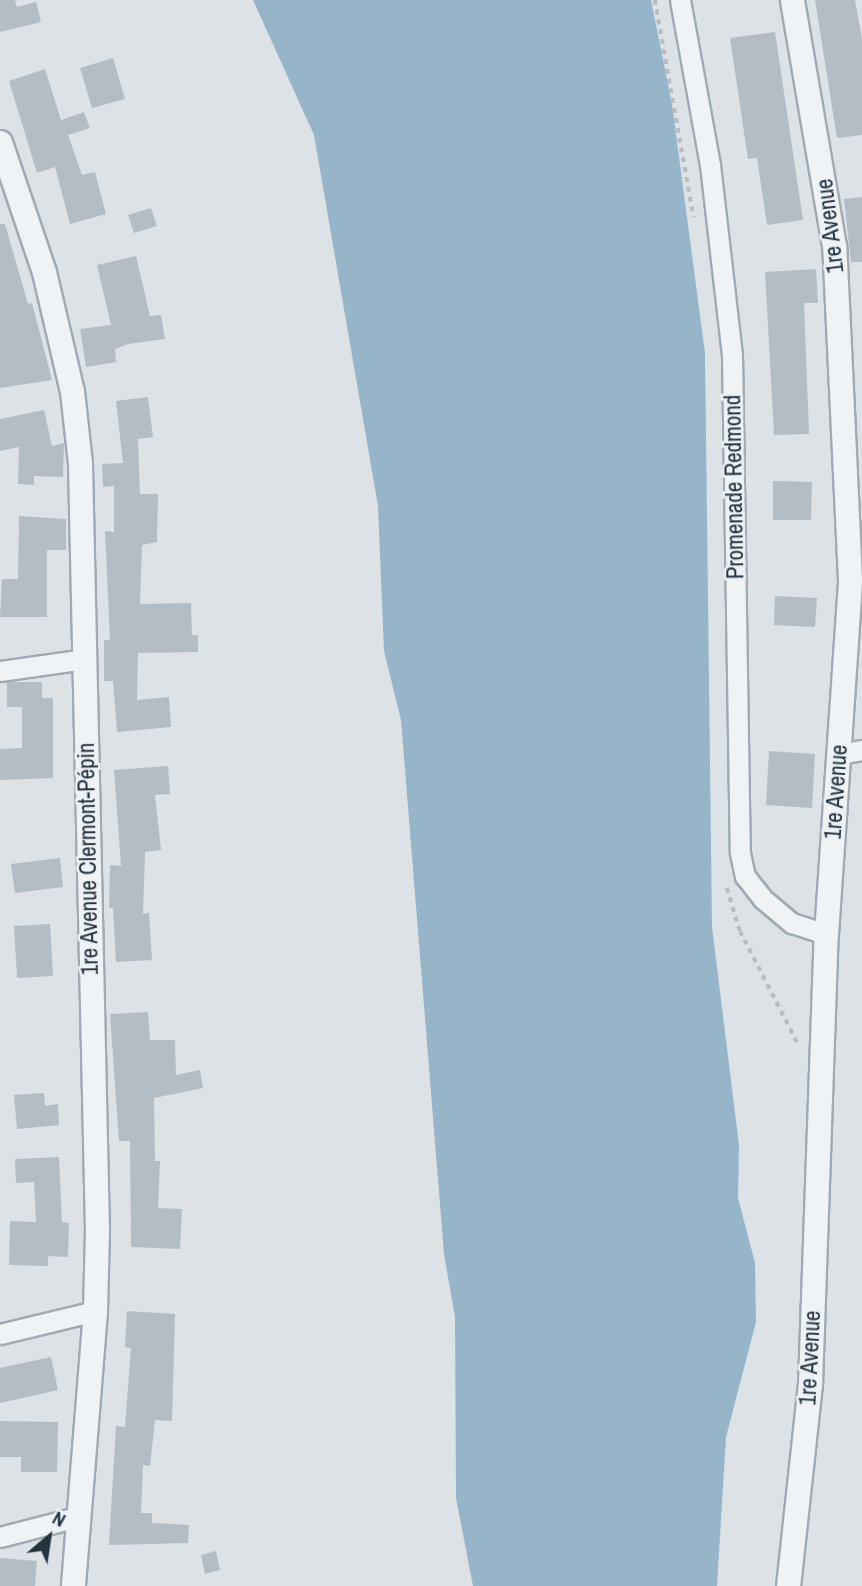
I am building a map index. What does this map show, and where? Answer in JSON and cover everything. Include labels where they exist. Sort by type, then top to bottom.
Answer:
[{"type":"street","name":"Promenade Redmond","points":[[680,0],[710,165],[732,355],[740,853],[745,876],[763,899],[792,923],[826,934]]},
{"type":"street","name":"1re Avenue","points":[[788,1586],[810,1384],[826,934],[850,580],[843,378],[834,246],[792,0]]},
{"type":"street","name":"1re Avenue Clermont-Pépin","points":[[0,142],[4,167],[44,272],[72,391],[80,464],[95,1311],[76,1517],[73,1586]]},
{"type":"street","points":[[0,671],[85,659]]},
{"type":"street","points":[[839,754],[862,750]]},
{"type":"street","points":[[0,1334],[95,1311]]},
{"type":"street","points":[[0,1537],[76,1517]]},
{"type":"water","points":[[253,0],[651,0],[672,104],[705,353],[712,927],[739,1145],[738,1198],[755,1263],[756,1322],[726,1437],[717,1586],[473,1586],[456,1498],[455,1317],[444,1254],[401,720],[384,651],[378,506],[314,135]]},
{"type":"building","points":[[0,0],[15,0],[17,7],[36,2],[41,22],[0,32]]},
{"type":"building","points":[[815,0],[855,0],[862,39],[862,135],[837,138]]},
{"type":"building","points":[[775,32],[803,220],[767,225],[757,158],[748,159],[730,38]]},
{"type":"building","points":[[113,58],[125,99],[92,108],[80,68]]},
{"type":"building","points":[[45,69],[61,120],[84,112],[90,128],[68,135],[82,175],[95,172],[106,214],[70,224],[55,167],[37,173],[9,81]]},
{"type":"building","points":[[862,197],[862,262],[851,262],[844,199]]},
{"type":"building","points":[[151,208],[157,226],[134,233],[128,215]]},
{"type":"building","points":[[0,224],[5,224],[28,304],[32,303],[52,380],[0,388]]},
{"type":"building","points":[[136,256],[150,316],[161,315],[165,339],[128,344],[115,349],[116,362],[86,367],[80,329],[111,325],[97,265]]},
{"type":"building","points":[[816,269],[818,303],[804,303],[809,434],[774,435],[765,272]]},
{"type":"building","points":[[148,397],[153,437],[138,439],[140,494],[158,494],[157,542],[142,545],[140,604],[191,603],[192,635],[198,635],[198,652],[138,653],[137,700],[169,697],[171,727],[117,732],[113,681],[104,681],[104,640],[110,640],[105,531],[114,532],[114,486],[103,487],[102,464],[123,463],[116,401]]},
{"type":"building","points":[[44,410],[52,446],[64,443],[63,477],[34,476],[34,485],[18,484],[19,447],[0,451],[0,419]]},
{"type":"building","points":[[773,481],[812,482],[811,520],[773,520]]},
{"type":"building","points":[[19,516],[66,519],[66,550],[47,550],[47,617],[0,617],[2,579],[18,579]]},
{"type":"building","points":[[775,596],[817,598],[815,627],[774,625]]},
{"type":"building","points":[[7,682],[42,682],[42,698],[53,698],[53,778],[0,780],[0,749],[22,748],[22,707],[7,707]]},
{"type":"building","points":[[769,751],[815,754],[812,808],[766,805]]},
{"type":"building","points":[[168,766],[170,794],[155,795],[161,850],[145,852],[143,914],[149,913],[152,960],[116,962],[113,908],[109,908],[110,865],[121,866],[114,770]]},
{"type":"building","points":[[60,858],[63,887],[15,893],[11,864]]},
{"type":"building","points":[[50,924],[53,976],[17,978],[14,926]]},
{"type":"building","points":[[148,1012],[150,1040],[175,1040],[176,1075],[200,1070],[203,1088],[154,1098],[155,1161],[160,1161],[158,1208],[182,1209],[180,1249],[131,1247],[130,1141],[119,1141],[110,1014]]},
{"type":"building","points":[[44,1093],[45,1106],[58,1104],[59,1125],[17,1129],[14,1095]]},
{"type":"building","points":[[59,1157],[62,1222],[69,1223],[68,1257],[48,1256],[48,1266],[9,1265],[10,1221],[36,1222],[34,1182],[16,1183],[15,1159]]},
{"type":"building","points":[[127,1311],[175,1314],[172,1421],[155,1420],[150,1466],[143,1465],[141,1513],[152,1513],[152,1523],[189,1525],[188,1543],[109,1545],[116,1426],[125,1427],[131,1348],[125,1347]]},
{"type":"building","points":[[51,1357],[58,1390],[0,1403],[0,1368]]},
{"type":"building","points":[[0,1421],[58,1422],[57,1472],[21,1472],[21,1457],[0,1457]]},
{"type":"building","points":[[216,1551],[220,1570],[205,1574],[201,1555]]},
{"type":"building","points":[[0,1558],[37,1561],[35,1586],[0,1586]]}]
